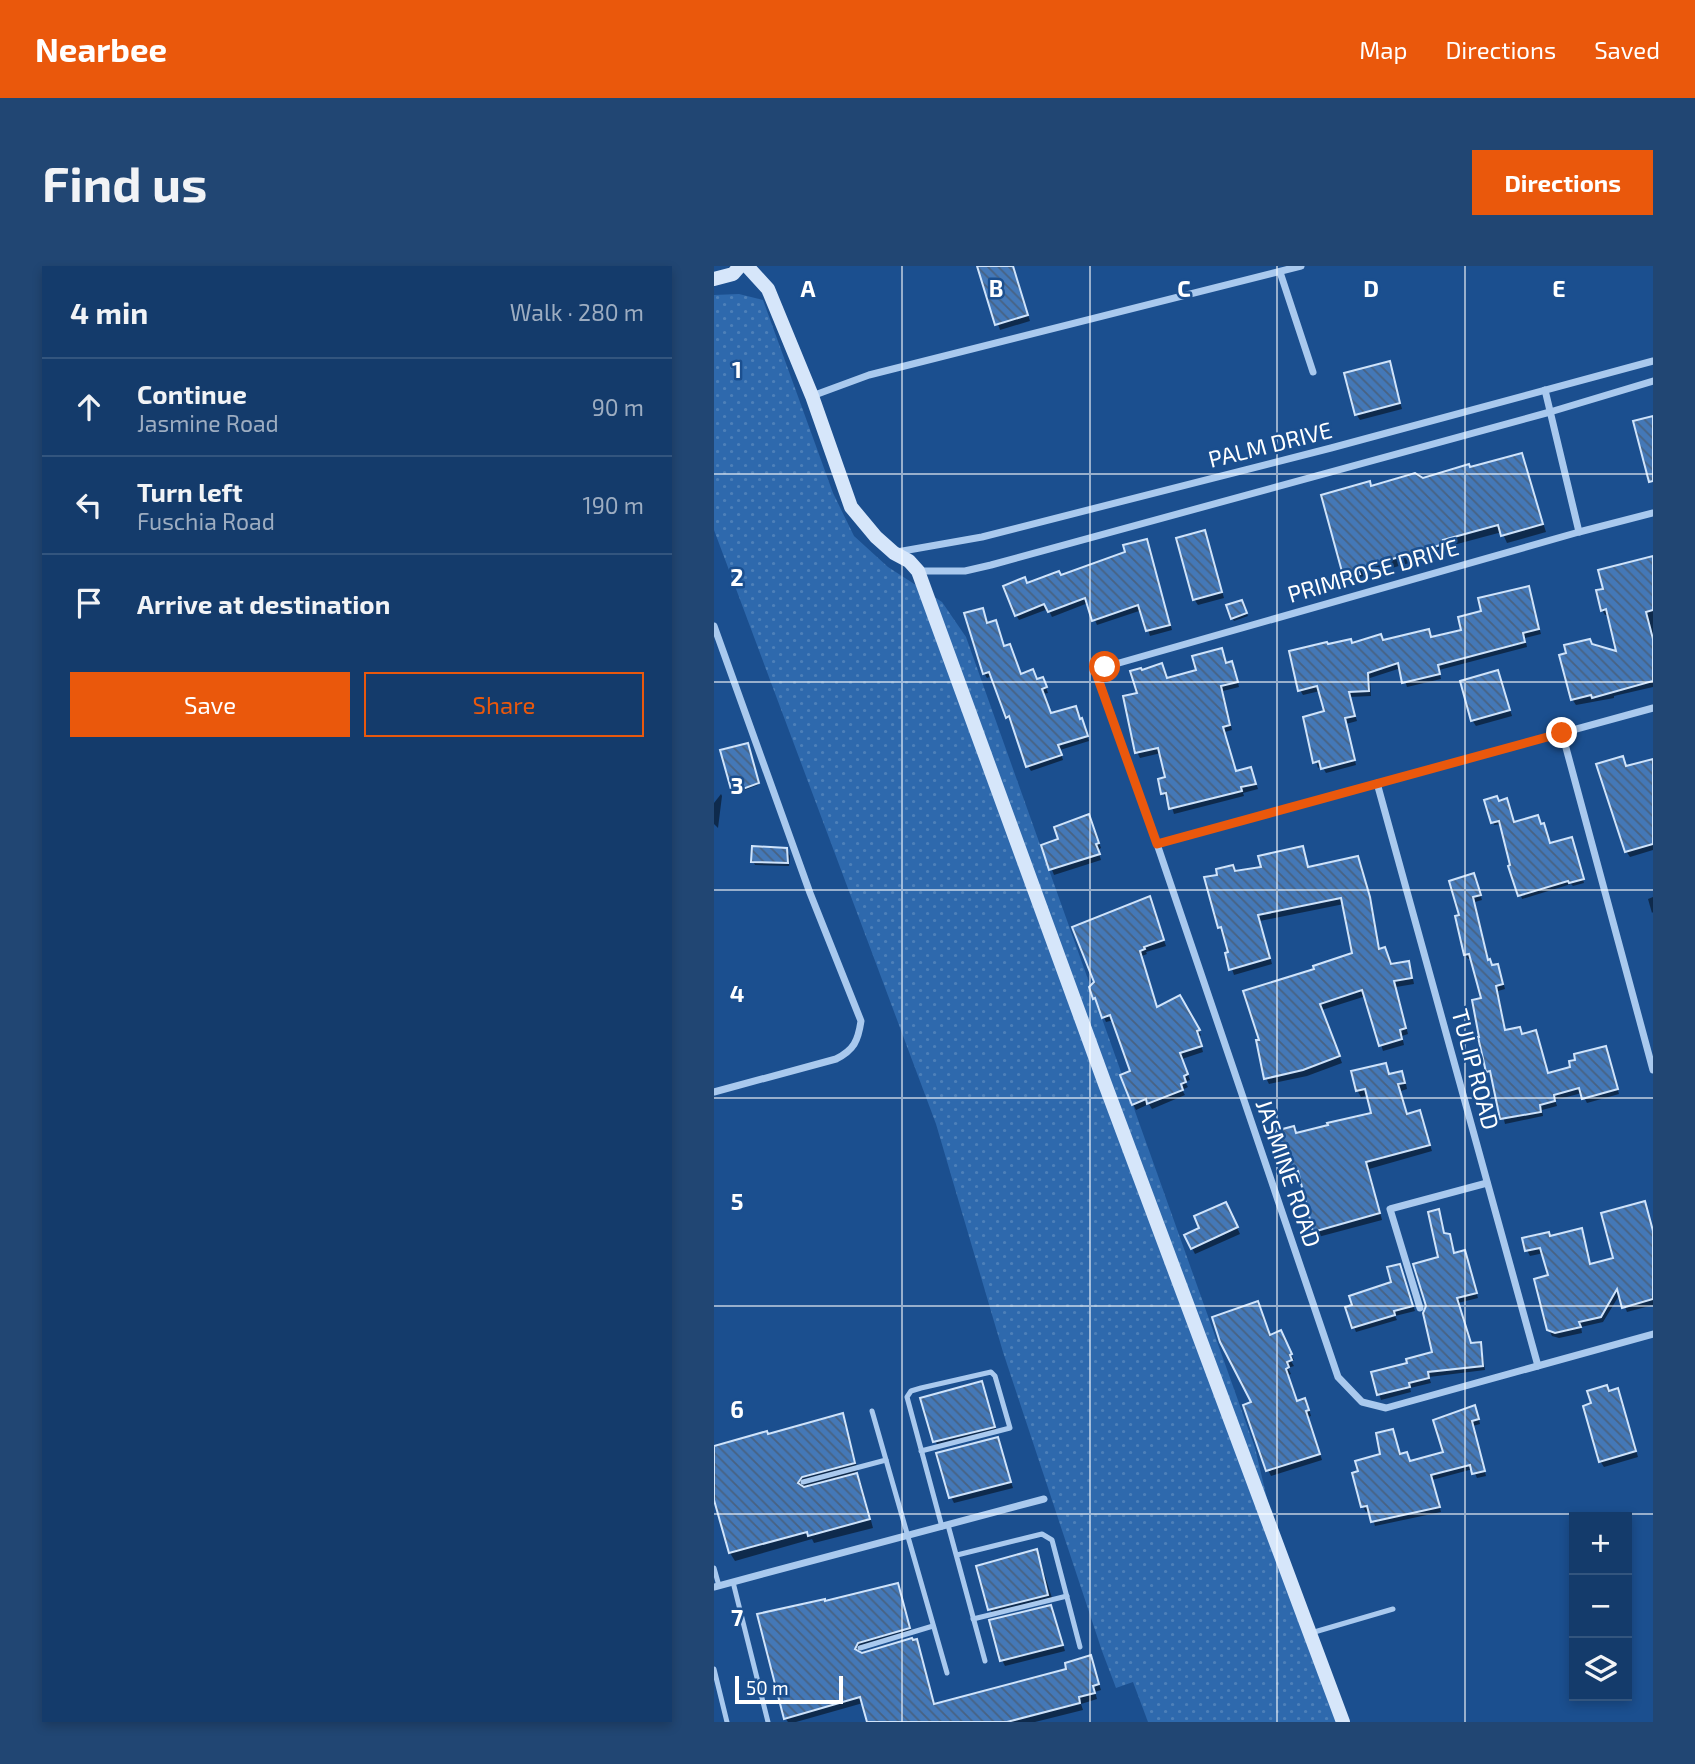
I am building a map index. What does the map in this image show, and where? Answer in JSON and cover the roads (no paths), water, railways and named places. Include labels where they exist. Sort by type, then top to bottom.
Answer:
[{"type":"street","points":[[714,279],[733,274],[740,266]]},
{"type":"street","points":[[747,266],[768,289],[812,396],[851,507],[876,537],[894,553],[909,561],[918,571],[1343,1722]]},
{"type":"street","points":[[812,396],[869,375],[1301,266]]},
{"type":"street","points":[[1280,272],[1312,372]]},
{"type":"street","name":"PALM DRIVE","points":[[894,553],[982,537],[1331,448],[1653,361]]},
{"type":"street","name":"PALM DRIVE","points":[[918,571],[965,571],[991,565],[1550,412],[1653,381]]},
{"type":"street","points":[[1545,390],[1579,531]]},
{"type":"street","name":"PRIMROSE DRIVE","points":[[1105,667],[1579,531],[1653,513]]},
{"type":"street","points":[[714,626],[810,893],[861,1021],[859,1038],[850,1051],[836,1059],[714,1092]]},
{"type":"street","name":"JASMINE ROAD","points":[[1105,667],[1100,669],[1097,676],[1157,844],[1338,1377],[1362,1402],[1386,1408],[1653,1334]]},
{"type":"street","points":[[1157,844],[1653,708]]},
{"type":"street","points":[[1562,733],[1653,1070]]},
{"type":"street","name":"TULIP ROAD","points":[[1377,783],[1538,1366]]},
{"type":"street","points":[[1420,1308],[1390,1209],[1487,1182]]},
{"type":"street","points":[[716,1587],[1044,1499]]},
{"type":"lane","points":[[921,1451],[1010,1428],[995,1376],[991,1372],[911,1391],[907,1396],[921,1451],[957,1555],[985,1661]]},
{"type":"lane","points":[[872,1410],[947,1673]]},
{"type":"lane","points":[[803,1482],[886,1460]]},
{"type":"lane","points":[[957,1555],[1042,1534],[1048,1536],[1052,1540],[1080,1647]]},
{"type":"lane","points":[[714,1567],[716,1587]]},
{"type":"lane","points":[[733,1582],[768,1722]]},
{"type":"lane","points":[[974,1619],[1067,1595]]},
{"type":"lane","points":[[1311,1633],[1393,1609]]},
{"type":"lane","points":[[860,1648],[933,1626]]},
{"type":"lane","points":[[714,1669],[727,1722]]}]
